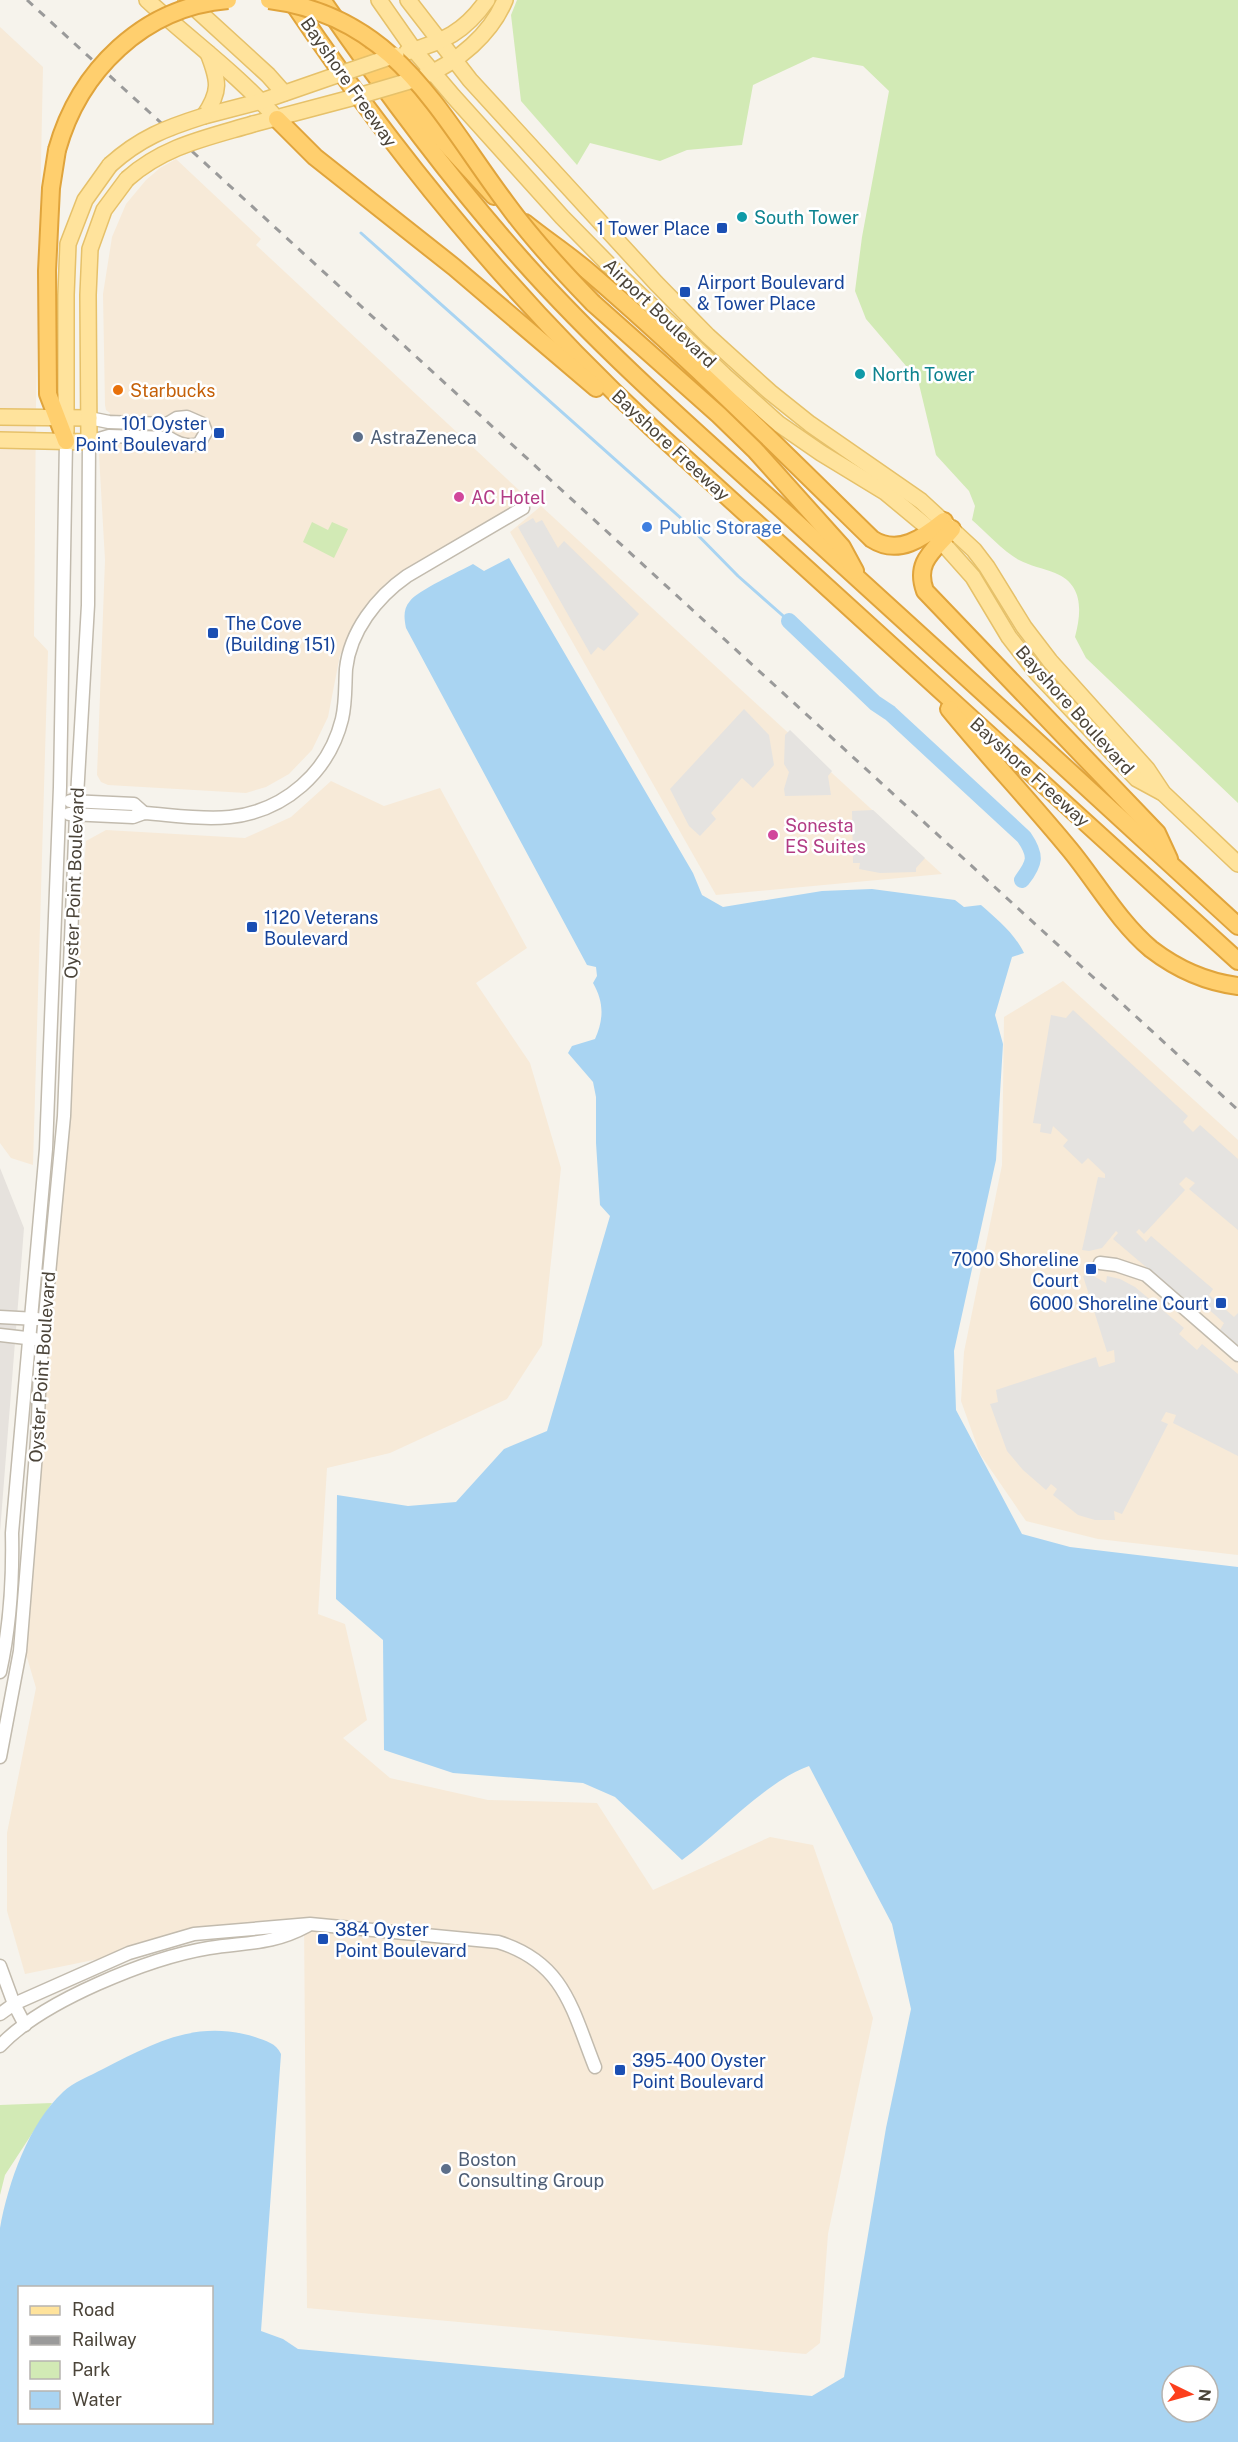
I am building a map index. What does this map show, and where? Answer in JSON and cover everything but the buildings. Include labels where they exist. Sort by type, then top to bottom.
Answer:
[{"type":"highway","points":[[66,441],[62,418],[48,394],[46,305],[50,210],[57,150],[70,110],[97,69],[138,32],[163,18],[201,4],[228,0]]},
{"type":"highway","points":[[269,0],[300,6],[333,17],[364,35],[405,66],[429,94],[523,226],[592,303],[719,415],[755,450],[842,547],[860,581]]},
{"type":"highway","name":"Bayshore Freeway","points":[[291,0],[397,150],[504,278],[622,400],[1238,961]]},
{"type":"highway","name":"Bayshore Freeway","points":[[322,0],[424,142],[496,230],[550,290],[669,409],[1238,926]]},
{"type":"highway","points":[[328,0],[437,134],[510,211],[609,290],[751,421],[872,539],[890,547],[900,547],[942,530]]},
{"type":"highway","points":[[277,119],[315,157],[454,267],[516,322],[776,539]]},
{"type":"highway","points":[[942,530],[923,562],[921,582],[925,591],[1157,833],[1172,865]]},
{"type":"highway","points":[[915,666],[1070,850],[1140,939],[1174,965],[1201,978],[1238,986]]},
{"type":"main road","points":[[147,0],[224,64],[277,119]]},
{"type":"main road","points":[[186,0],[268,75],[284,93]]},
{"type":"main road","name":"Airport Boulevard","points":[[379,0],[414,50],[433,72],[562,217],[642,298],[786,429],[942,530]]},
{"type":"main road","name":"Airport Boulevard","points":[[408,0],[453,60],[656,283],[708,336],[791,409],[852,455],[914,496],[942,530]]},
{"type":"main road","points":[[62,418],[68,244],[85,200],[110,165],[148,136],[204,116],[262,101],[396,55],[439,43],[466,24],[487,0]]},
{"type":"main road","name":"Oyster Point Boulevard","points":[[89,442],[90,249],[104,210],[126,179],[165,152],[253,124],[322,107],[413,80],[433,72],[453,60],[482,35],[494,21],[505,0]]},
{"type":"main road","points":[[204,116],[216,94],[217,75],[208,53]]},
{"type":"main road","points":[[277,119],[284,93]]},
{"type":"main road","points":[[0,417],[89,418]]},
{"type":"main road","points":[[0,440],[89,442]]},
{"type":"main road","name":"Bayshore Boulevard","points":[[942,530],[1009,637],[1037,673],[1137,779],[1163,793],[1238,864]]},
{"type":"street","points":[[89,418],[109,422],[167,424],[177,418],[187,417],[202,424],[206,432],[199,444],[192,446],[177,443],[169,438],[109,436],[89,442]]},
{"type":"street","points":[[167,424],[165,430],[169,438]]},
{"type":"street","name":"Oyster Point Boulevard","points":[[0,1671],[5,1651],[11,1588],[12,1533],[46,1149],[59,807],[66,441]]},
{"type":"street","name":"Oyster Point Boulevard","points":[[0,1757],[17,1669],[37,1441],[42,1340],[65,1105],[76,808],[88,605],[89,442]]},
{"type":"street","points":[[59,807],[133,817],[144,813],[230,817],[265,809],[293,794],[314,774],[335,741],[342,718],[349,654],[364,621],[392,588],[407,576],[523,508]]},
{"type":"street","points":[[1100,1263],[1124,1267],[1146,1275],[1238,1355]]},
{"type":"street","points":[[0,1317],[44,1320]]},
{"type":"street","points":[[0,1335],[42,1340]]},
{"type":"street","points":[[0,1671],[17,1669]]},
{"type":"street","points":[[0,2046],[11,2034],[64,2001],[126,1972],[174,1955],[275,1940],[289,1936],[310,1924]]},
{"type":"street","points":[[11,2034],[0,2015],[14,2004],[129,1953],[194,1935],[310,1924],[462,1937],[498,1942],[518,1948],[548,1968],[560,1984],[595,2067]]},
{"type":"street","points":[[171,1941],[174,1955]]},
{"type":"street","points":[[0,1966],[14,2004],[25,2025]]},
{"type":"shaded area","points":[[0,27],[43,67],[34,636],[48,651],[33,1165],[11,1158],[0,1143]]},
{"type":"shaded area","points":[[176,159],[261,239],[256,245],[521,492],[525,502],[419,561],[387,582],[364,609],[340,655],[328,717],[312,750],[289,774],[266,787],[246,793],[108,785],[101,782],[97,775],[105,560],[99,455],[102,444],[109,436],[110,413],[106,410],[105,405],[103,294],[112,237],[126,204],[146,180],[160,168]]},
{"type":"shaded area","points":[[541,506],[942,874],[716,895],[510,532]]},
{"type":"shaded area","points":[[533,518],[536,523],[542,520],[558,548],[564,541],[639,614],[604,651],[598,647],[591,655],[518,527]]},
{"type":"shaded area","points":[[744,709],[769,735],[774,765],[753,788],[742,778],[711,813],[716,819],[700,836],[689,826],[670,789]]},
{"type":"shaded area","points":[[790,730],[832,771],[828,776],[831,795],[785,796],[784,789],[789,772],[784,764],[785,735]]},
{"type":"shaded area","points":[[331,781],[384,806],[440,788],[527,948],[476,983],[530,1063],[561,1168],[542,1345],[507,1399],[390,1453],[327,1468],[318,1614],[345,1624],[367,1720],[343,1738],[390,1778],[488,1800],[597,1803],[653,1890],[770,1837],[813,1845],[873,2018],[828,2234],[820,2343],[806,2354],[307,2308],[304,1917],[25,1974],[7,1911],[7,1833],[36,1688],[26,1654],[86,841],[106,830],[245,838],[291,817]]},
{"type":"shaded area","points":[[873,810],[925,858],[916,868],[916,872],[880,873],[859,869],[860,863],[853,863],[852,811]]},
{"type":"shaded area","points":[[1063,981],[1238,1140],[1238,1555],[1098,1539],[1026,1521],[980,1454],[961,1401],[964,1352],[1002,1165],[1004,1017]]},
{"type":"shaded area","points":[[1073,1010],[1188,1116],[1183,1122],[1193,1132],[1200,1125],[1238,1159],[1238,1230],[1189,1189],[1195,1183],[1186,1177],[1179,1184],[1185,1190],[1144,1234],[1139,1229],[1136,1232],[1146,1242],[1151,1236],[1213,1289],[1209,1295],[1234,1317],[1238,1313],[1238,1346],[1220,1330],[1224,1323],[1204,1305],[1198,1311],[1113,1239],[1118,1233],[1116,1231],[1102,1248],[1082,1250],[1098,1177],[1105,1178],[1105,1174],[1088,1158],[1082,1164],[1063,1146],[1068,1140],[1053,1126],[1051,1134],[1040,1132],[1041,1124],[1033,1123],[1051,1015],[1066,1018]]},
{"type":"shaded area","points":[[0,1168],[24,1228],[0,1532]]},
{"type":"shaded area","points":[[1090,1274],[1106,1283],[1107,1276],[1120,1279],[1135,1287],[1184,1328],[1179,1334],[1197,1350],[1202,1344],[1238,1374],[1238,1456],[1173,1423],[1176,1415],[1166,1412],[1161,1421],[1168,1424],[1122,1514],[1114,1511],[1115,1520],[1095,1520],[1078,1515],[1053,1495],[1057,1489],[1051,1484],[1046,1490],[1023,1470],[1007,1451],[990,1404],[998,1402],[996,1390],[1096,1357],[1099,1367],[1115,1362],[1114,1350],[1107,1352],[1083,1276]]},
{"type":"green space","points":[[517,0],[1238,0],[1238,803],[1086,658],[1075,637],[1079,608],[1078,599],[1071,584],[1055,573],[1019,560],[972,520],[975,506],[969,491],[936,455],[918,380],[866,319],[855,291],[862,237],[889,91],[863,66],[813,57],[753,85],[742,145],[687,150],[660,161],[590,143],[577,165],[521,101],[511,15]]},
{"type":"green space","points":[[312,522],[328,530],[332,522],[348,529],[334,558],[303,542]]},
{"type":"green space","points":[[52,2103],[5,2175],[0,2195],[0,2105]]},
{"type":"water","points":[[509,558],[693,873],[702,895],[723,907],[822,891],[872,889],[955,900],[964,907],[981,905],[1011,933],[1024,953],[1012,957],[995,1015],[1003,1044],[996,1160],[954,1351],[956,1410],[1022,1534],[1070,1547],[1238,1567],[1238,2442],[0,2442],[0,2228],[14,2173],[30,2137],[51,2105],[67,2088],[140,2050],[176,2036],[194,2032],[234,2032],[255,2037],[267,2041],[281,2054],[261,2331],[283,2339],[298,2349],[812,2396],[844,2377],[886,2128],[911,2009],[892,1924],[809,1766],[793,1773],[760,1795],[682,1860],[615,1797],[583,1783],[453,1773],[384,1750],[383,1640],[336,1599],[337,1495],[408,1506],[456,1502],[504,1449],[547,1431],[610,1216],[600,1205],[596,1097],[593,1082],[568,1053],[572,1046],[595,1039],[598,1032],[602,1011],[593,983],[597,976],[596,967],[587,965],[406,628],[405,610],[408,604],[414,597],[473,564],[484,571]]},
{"type":"waterway","points":[[361,233],[683,520],[738,576],[789,621]]},
{"type":"waterway","points":[[789,621],[875,703],[890,713],[1024,837],[1031,849],[1033,859],[1030,869],[1022,880]]},
{"type":"railway","points":[[27,0],[1238,1110]]},
{"type":"place","name":"South Tower","points":[[742,217]]},
{"type":"place","name":"1 Tower Place","points":[[722,228]]},
{"type":"place","name":"Airport Boulevard & Tower Place","points":[[685,292]]},
{"type":"place","name":"North Tower","points":[[860,374]]},
{"type":"place","name":"Starbucks","points":[[118,390]]},
{"type":"place","name":"101 Oyster Point Boulevard","points":[[219,433]]},
{"type":"place","name":"AstraZeneca","points":[[358,437]]},
{"type":"place","name":"AC Hotel","points":[[459,497]]},
{"type":"place","name":"Public Storage","points":[[647,527]]},
{"type":"place","name":"The Cove (Building 151)","points":[[213,633]]},
{"type":"place","name":"Sonesta ES Suites","points":[[773,835]]},
{"type":"place","name":"1120 Veterans Boulevard","points":[[252,927]]},
{"type":"place","name":"7000 Shoreline Court","points":[[1091,1269]]},
{"type":"place","name":"6000 Shoreline Court","points":[[1221,1303]]},
{"type":"place","name":"384 Oyster Point Boulevard","points":[[323,1939]]},
{"type":"place","name":"395-400 Oyster Point Boulevard","points":[[620,2070]]},
{"type":"place","name":"Boston Consulting Group","points":[[446,2169]]}]
